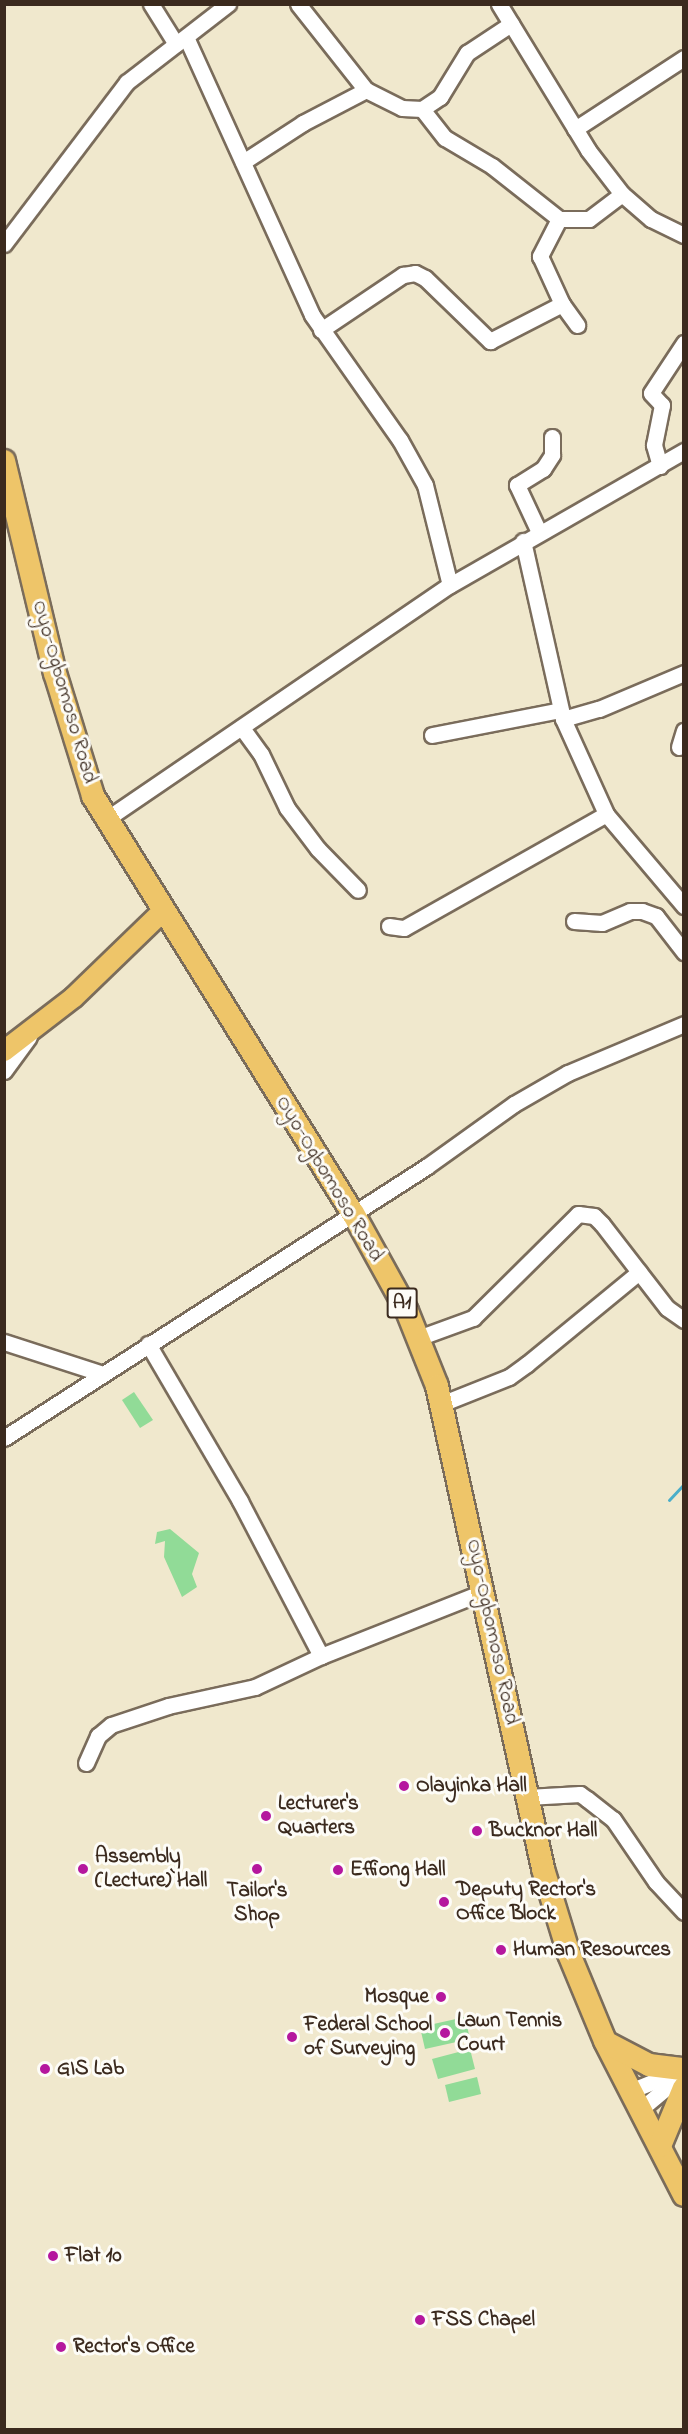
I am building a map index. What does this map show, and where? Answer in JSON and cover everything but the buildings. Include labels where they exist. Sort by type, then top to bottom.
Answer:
[{"type":"highway","name":"Oyo-Ogbomoso Road","points":[[5,464],[75,746],[105,820],[353,1214],[418,1338],[441,1404],[527,1797],[569,1954],[605,2041],[684,2195]]},
{"type":"highway","points":[[605,2041],[634,2060],[682,2077],[660,2146]]},
{"type":"main road","points":[[4,1051],[31,1034],[162,912]]},
{"type":"street","points":[[151,4],[181,40],[243,162],[321,330],[400,440],[425,485],[450,585]]},
{"type":"street","points":[[4,244],[106,106],[127,82],[228,4]]},
{"type":"street","points":[[298,4],[366,90],[402,108],[422,108],[440,97],[467,53],[511,24]]},
{"type":"street","points":[[499,4],[575,129],[622,194],[651,219],[684,235]]},
{"type":"street","points":[[575,129],[684,58]]},
{"type":"street","points":[[243,162],[303,123],[366,90]]},
{"type":"street","points":[[422,108],[445,138],[492,166],[559,219],[589,219],[622,194]]},
{"type":"street","points":[[559,219],[539,253],[562,304],[577,325]]},
{"type":"street","points":[[321,330],[404,275],[415,273],[425,278],[490,340],[562,304]]},
{"type":"street","points":[[660,466],[654,445],[662,405],[651,393],[660,384],[684,343]]},
{"type":"street","points":[[539,532],[517,485],[543,469],[552,455],[552,437]]},
{"type":"street","points":[[105,820],[450,585],[523,541],[684,452]]},
{"type":"street","points":[[523,541],[562,715],[606,814],[684,906]]},
{"type":"street","points":[[432,735],[562,715],[584,714],[684,673]]},
{"type":"street","points":[[242,728],[261,754],[287,808],[318,849],[358,890]]},
{"type":"street","points":[[389,926],[404,928],[606,814]]},
{"type":"street","points":[[574,921],[602,923],[630,911],[642,911],[656,916],[684,952]]},
{"type":"street","points":[[4,1438],[100,1373],[353,1214],[567,1073],[684,1024]]},
{"type":"street","points":[[4,1071],[31,1034]]},
{"type":"street","points":[[418,1338],[473,1318],[578,1214],[594,1216],[667,1308],[684,1320]]},
{"type":"street","points":[[441,1404],[518,1371],[639,1272]]},
{"type":"street","points":[[4,1342],[100,1373]]},
{"type":"street","points":[[148,1344],[240,1502],[321,1656]]},
{"type":"street","points":[[86,1764],[98,1736],[111,1725],[168,1706],[255,1687],[321,1656],[483,1592]]},
{"type":"street","points":[[527,1797],[580,1794],[587,1799],[613,1819],[656,1882],[684,1912]]},
{"type":"street","points":[[636,2100],[665,2077],[682,2077]]},
{"type":"street","points":[[636,2100],[682,2077]]},
{"type":"green space","points":[[134,1392],[153,1420],[140,1428],[122,1400]]},
{"type":"green space","points":[[170,1529],[199,1553],[192,1574],[197,1587],[182,1597],[164,1557],[165,1541],[155,1544],[157,1532]]},
{"type":"green space","name":"Lawn Tennis Court","points":[[465,2017],[470,2039],[425,2049],[420,2027]]},
{"type":"green space","points":[[470,2049],[475,2069],[438,2079],[432,2059]]},
{"type":"green space","points":[[477,2077],[481,2094],[449,2102],[445,2085]]},
{"type":"waterway","points":[[669,1500],[684,1484]]},
{"type":"place","name":"Olayinka Hall","points":[[404,1786]]},
{"type":"place","name":"Lecturer's Quarters","points":[[266,1816]]},
{"type":"place","name":"Bucknor Hall","points":[[477,1831]]},
{"type":"place","name":"Assembly (Lecture) Hall","points":[[83,1869]]},
{"type":"place","name":"Tailor's Shop","points":[[257,1869]]},
{"type":"place","name":"Effiong Hall","points":[[338,1870]]},
{"type":"place","name":"Deputy Rector's Office Block","points":[[444,1902]]},
{"type":"place","name":"Human Resources","points":[[501,1950]]},
{"type":"place","name":"Mosque","points":[[441,1997]]},
{"type":"place","name":"Lawn Tennis Court","points":[[445,2033]]},
{"type":"place","name":"Federal School of Surveying","points":[[292,2037]]},
{"type":"place","name":"GIS Lab","points":[[45,2069]]},
{"type":"place","name":"Flat 10","points":[[53,2256]]},
{"type":"place","name":"FSS Chapel","points":[[420,2320]]},
{"type":"place","name":"Rector's Office","points":[[61,2347]]}]
